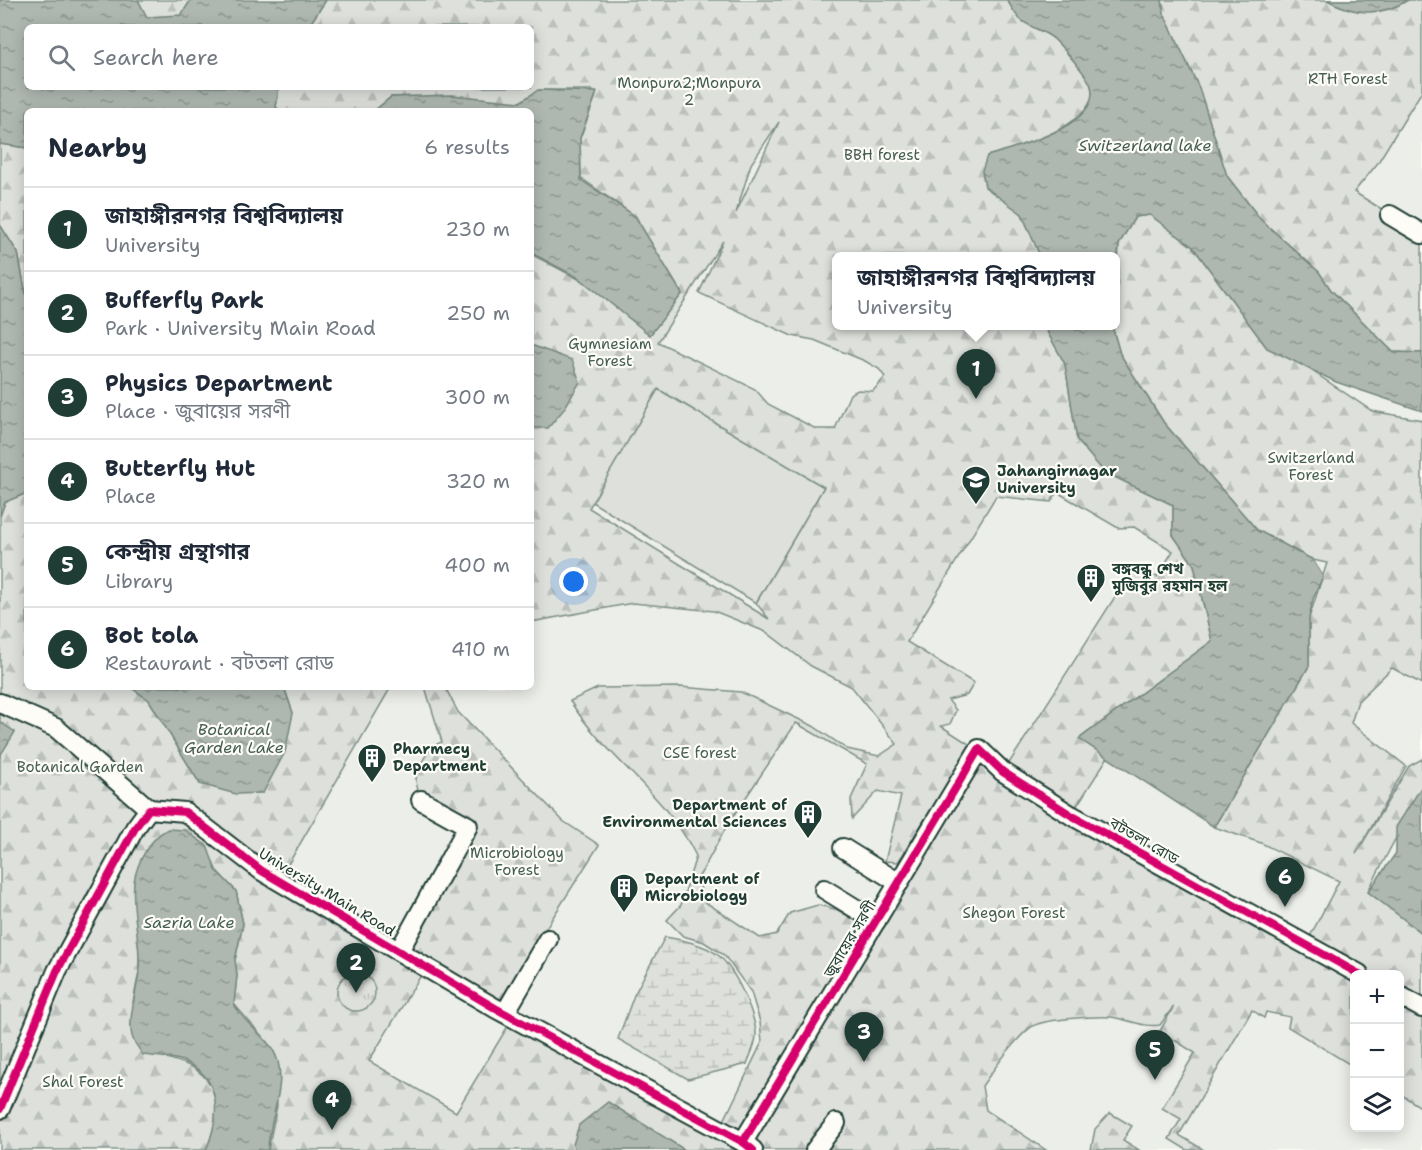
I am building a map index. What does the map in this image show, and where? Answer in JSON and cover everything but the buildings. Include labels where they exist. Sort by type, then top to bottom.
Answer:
[{"type":"street","points":[[1390,215],[1422,234]]},
{"type":"street","points":[[0,703],[56,728],[149,809],[135,828],[57,971],[0,1109]]},
{"type":"street","name":"জুবায়ের সরণী","points":[[748,1146],[876,921],[979,749]]},
{"type":"street","name":"বটতলা রোড","points":[[979,749],[1003,772],[1071,815],[1350,970]]},
{"type":"street","points":[[399,951],[468,826],[421,800]]},
{"type":"street","name":"University Main Road","points":[[149,809],[185,812],[262,871],[505,1012],[748,1146]]},
{"type":"street","points":[[843,849],[899,883]]},
{"type":"street","points":[[824,889],[876,921]]},
{"type":"street","points":[[505,1012],[548,939]]},
{"type":"street","points":[[1404,998],[1422,1008]]},
{"type":"street","points":[[815,1150],[836,1123]]},
{"type":"shaded area","name":"Jahangirnagar University","points":[[0,0],[1422,0],[1422,1150],[0,1150]]},
{"type":"green space","points":[[138,0],[191,0],[181,16],[146,17]]},
{"type":"green space","points":[[326,0],[1007,0],[1020,19],[1055,40],[1090,83],[1091,98],[1085,111],[1054,132],[987,156],[1022,214],[1038,252],[832,252],[832,330],[1046,330],[1065,364],[1077,440],[1104,472],[1173,505],[1173,535],[1194,565],[1212,641],[1080,738],[1108,757],[1071,815],[1350,972],[1350,1065],[1288,1027],[1290,1017],[1266,1012],[1264,1018],[1252,1010],[1179,1135],[1204,1150],[1187,1150],[1169,1139],[1181,1119],[1162,1108],[1195,1053],[1160,1031],[1174,1006],[1160,1025],[1154,1026],[1111,1017],[1059,1020],[1033,1026],[1013,1045],[982,1086],[986,1110],[1046,1150],[753,1150],[720,1129],[762,1042],[760,1022],[751,992],[724,955],[704,942],[683,936],[667,920],[681,905],[696,856],[684,834],[669,814],[600,740],[570,701],[598,688],[680,687],[741,692],[813,726],[847,749],[879,756],[897,744],[852,687],[811,666],[766,632],[714,611],[633,603],[534,621],[534,256],[586,283],[650,335],[682,294],[635,216],[581,178],[580,138],[596,96],[591,90],[540,90],[520,102],[391,97],[378,108],[277,108],[279,90],[534,90],[534,24],[310,24]],"holes":[[[779,122],[736,213],[751,164]],[[723,241],[699,293],[792,336],[814,340],[865,361],[879,369],[885,377],[873,391],[858,390],[850,394],[835,429],[816,429],[768,404],[755,389],[658,342]],[[658,389],[824,487],[756,603],[769,619],[589,508]],[[1057,492],[1118,528],[1134,527],[1173,551],[1157,577],[1132,570],[1006,768],[941,726],[950,724],[956,710],[948,700],[967,695],[974,683],[907,642],[996,496],[1051,502]],[[796,723],[867,764],[851,799],[852,819],[878,791],[901,796],[885,861],[898,862],[952,776],[976,752],[870,929],[836,909],[818,905],[790,913],[777,934],[760,938],[702,900],[699,877],[728,824]]]},
{"type":"green space","name":"RTH Forest","points":[[1162,0],[1422,0],[1422,91],[1377,164],[1354,192],[1422,234],[1422,353],[1393,352],[1331,290],[1319,272],[1261,220],[1227,176],[1199,88],[1164,14]]},
{"type":"green space","points":[[0,144],[24,148],[24,284],[18,253],[0,225]]},
{"type":"green space","name":"Switzerland Forest","points":[[1150,215],[1193,247],[1267,348],[1297,361],[1372,411],[1422,420],[1422,684],[1392,668],[1358,701],[1351,723],[1406,766],[1356,854],[1409,766],[1422,759],[1422,788],[1368,891],[1422,933],[1422,1007],[1404,997],[1404,970],[1355,970],[1306,944],[1339,881],[1261,843],[1214,827],[1309,666],[1309,618],[1327,563],[1313,560],[1257,530],[1164,423],[1120,354],[1113,330],[1120,330],[1119,244],[1135,217]]},
{"type":"green space","points":[[658,389],[824,487],[756,603],[592,502]]},
{"type":"green space","points":[[24,494],[24,690],[134,690],[149,700],[200,784],[293,713],[285,690],[389,690],[279,880],[399,951],[468,826],[421,800],[416,782],[418,769],[428,752],[442,742],[426,690],[447,690],[458,712],[563,821],[599,845],[495,1008],[426,967],[369,1061],[456,1112],[514,1016],[739,1150],[268,1150],[277,1106],[273,1049],[234,1004],[237,975],[235,960],[243,924],[236,891],[216,870],[208,853],[148,847],[134,881],[139,972],[133,1002],[168,1059],[198,1071],[213,1092],[216,1105],[215,1119],[206,1150],[0,1150],[0,516],[5,502]]},
{"type":"green space","points":[[665,937],[706,948],[718,955],[731,970],[743,991],[756,1033],[747,1064],[688,1079],[618,1039],[634,995]]},
{"type":"green space","points":[[356,973],[369,979],[375,992],[369,1005],[356,1011],[343,1005],[337,992],[343,979]]},
{"type":"green space","points":[[1404,998],[1422,1008],[1422,1108],[1404,1097]]},
{"type":"green space","points":[[1110,1113],[1132,1126],[1123,1140],[1139,1150],[1091,1150],[1095,1129]]},
{"type":"water","points":[[0,0],[138,0],[147,17],[181,15],[191,0],[326,0],[310,24],[24,24],[24,90],[279,90],[277,108],[24,108],[24,148],[0,144]]},
{"type":"water","name":"Switzerland lake","points":[[1007,0],[1162,0],[1164,14],[1199,88],[1227,176],[1261,220],[1319,272],[1331,290],[1393,352],[1422,353],[1422,411],[1336,382],[1267,348],[1193,247],[1150,215],[1135,217],[1119,244],[1118,252],[1038,252],[1022,214],[985,187],[982,171],[987,156],[1054,132],[1085,111],[1091,98],[1090,83],[1055,40],[1028,25]]},
{"type":"water","points":[[1327,0],[1408,0],[1388,9],[1368,12],[1348,9]]},
{"type":"water","points":[[538,90],[597,92],[580,138],[581,180],[635,216],[682,294],[650,335],[579,278],[534,255],[534,108],[378,108],[391,97],[452,95],[520,102]]},
{"type":"water","points":[[0,225],[18,253],[24,284],[24,494],[5,502],[0,516]]},
{"type":"water","points":[[1046,330],[1113,330],[1120,354],[1164,423],[1257,530],[1313,560],[1323,576],[1313,599],[1309,618],[1309,666],[1214,827],[1079,739],[1212,641],[1194,565],[1173,535],[1173,505],[1104,472],[1077,440],[1065,364]]},
{"type":"water","points":[[534,346],[572,360],[580,382],[564,409],[548,428],[534,428]]},
{"type":"water","name":"Botanical Garden Lake","points":[[134,690],[285,690],[293,713],[285,752],[263,793],[236,794],[200,784],[149,700]]},
{"type":"water","points":[[0,722],[15,732],[0,756]]},
{"type":"water","points":[[1422,786],[1422,933],[1368,892],[1396,853],[1396,827]]},
{"type":"water","name":"Sazria Lake","points":[[168,829],[185,830],[207,846],[216,870],[236,891],[243,924],[235,960],[237,975],[234,1004],[273,1050],[280,1074],[268,1150],[206,1150],[214,1126],[215,1114],[213,1091],[208,1080],[200,1071],[179,1060],[143,1055],[133,1039],[131,1023],[139,959],[134,882],[145,851],[161,833]]},
{"type":"water","points":[[608,1102],[685,1150],[575,1150],[573,1145],[579,1125]]},
{"type":"cycle path","points":[[743,1142],[979,749],[1003,772],[1071,815],[1352,970]]},
{"type":"cycle path","points":[[0,1109],[57,971],[135,828],[149,809],[185,812],[262,871],[495,1008],[743,1142],[753,1150]]},
{"type":"place","name":"জাহাঙ্গীরনগর বিশ্ববিদ্যালয়","points":[[976,399]]},
{"type":"place","name":"Jahangirnagar University","points":[[976,506]]},
{"type":"place","name":"বঙ্গবন্ধু শেখ মুজিবুর রহমান হল","points":[[1091,604]]},
{"type":"place","name":"Pharmecy Department","points":[[372,784]]},
{"type":"place","name":"Department of Environmental Sciences","points":[[808,840]]},
{"type":"place","name":"Bot tola","points":[[1285,907]]},
{"type":"place","name":"Department of Microbiology","points":[[624,914]]},
{"type":"place","name":"Bufferfly Park","points":[[356,993]]},
{"type":"place","name":"Physics Department","points":[[864,1062]]},
{"type":"place","name":"কেন্দ্রীয় গ্রন্থাগার","points":[[1155,1080]]},
{"type":"place","name":"Butterfly Hut","points":[[332,1130]]},
{"type":"park label","name":"Monpura2;Monpura 2","points":[[689,92]]},
{"type":"park label","name":"BBH forest","points":[[882,155]]},
{"type":"park label","name":"Gymnesiam Forest","points":[[610,352]]},
{"type":"park label","name":"CSE forest","points":[[700,753]]},
{"type":"park label","name":"Botanical Garden","points":[[80,767]]},
{"type":"park label","name":"Microbiology Forest","points":[[517,862]]},
{"type":"park label","name":"Shegon Forest","points":[[1014,913]]},
{"type":"park label","name":"Shal Forest","points":[[83,1082]]}]
